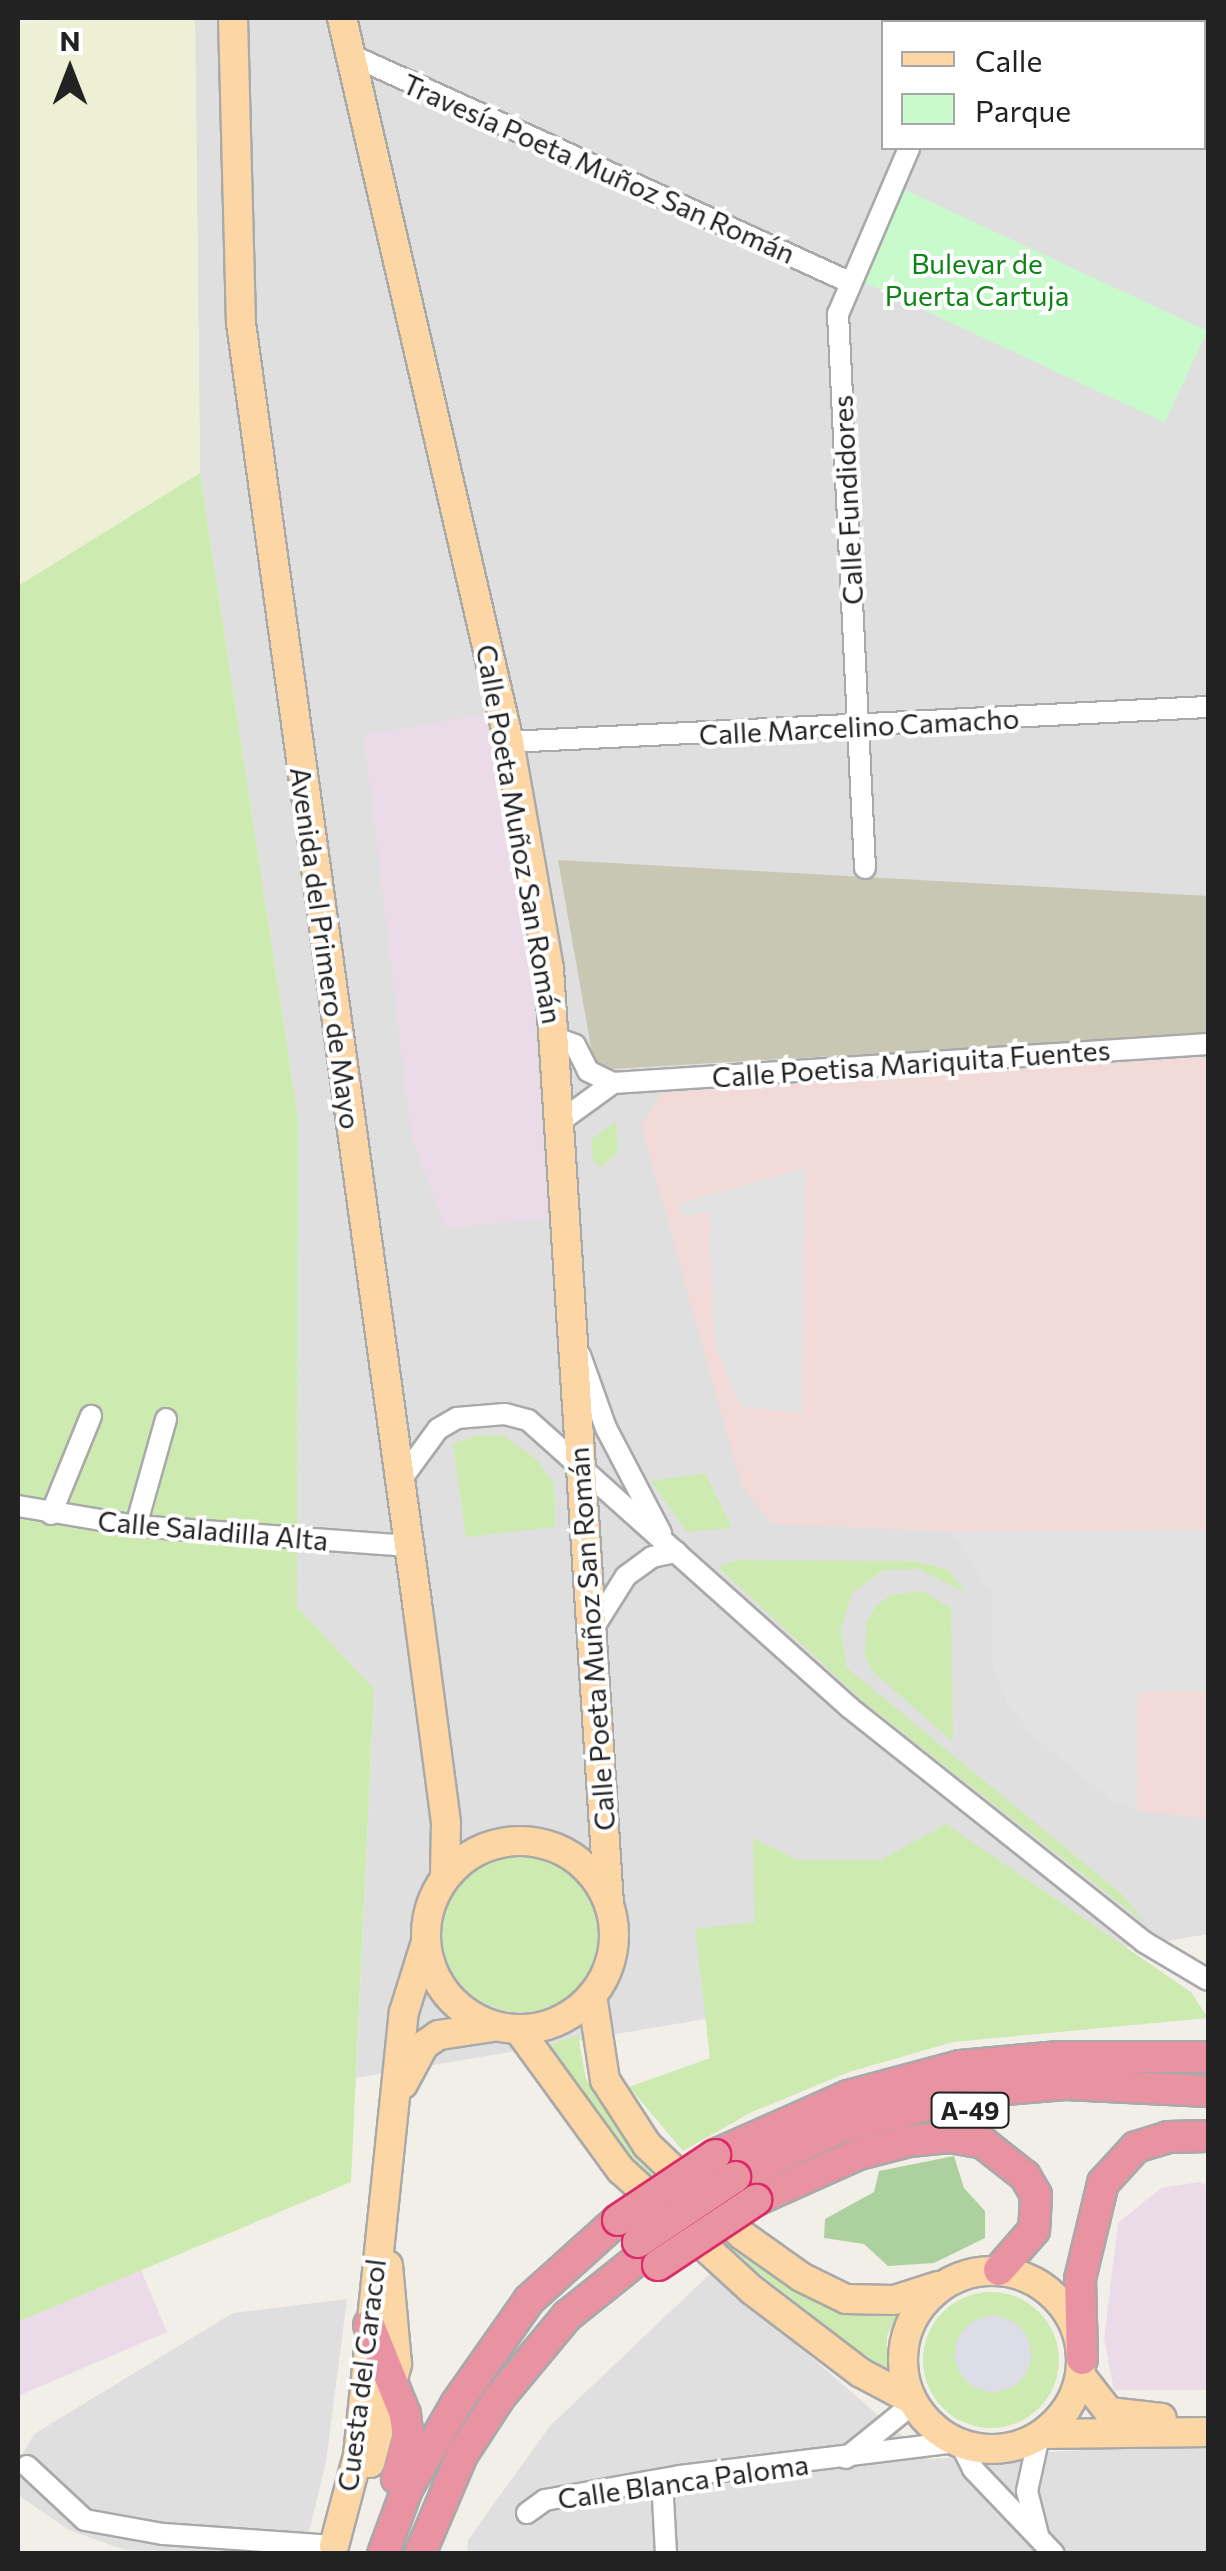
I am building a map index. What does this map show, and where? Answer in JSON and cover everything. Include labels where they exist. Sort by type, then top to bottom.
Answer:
[{"type":"highway","name":"A-49","points":[[383,2554],[428,2445],[529,2300],[640,2245],[737,2180],[848,2096],[1007,2059],[1208,2056]]},
{"type":"highway","points":[[1007,2059],[1038,2066],[1208,2071]]},
{"type":"highway","points":[[737,2180],[838,2128],[980,2092],[1066,2084],[1208,2091]]},
{"type":"highway","name":"A-49","points":[[420,2554],[462,2456],[498,2398],[567,2316],[640,2245],[737,2180],[854,2138],[948,2113],[1064,2100],[1208,2111]]},
{"type":"highway","points":[[1082,2368],[1080,2278],[1103,2183],[1136,2147],[1168,2136],[1208,2136]]},
{"type":"highway","points":[[737,2180],[908,2141],[950,2137],[983,2143],[1025,2176],[1038,2210],[1034,2230],[998,2270]]},
{"type":"highway","points":[[498,2398],[640,2245]]},
{"type":"highway","points":[[369,2325],[408,2438],[372,2554]]},
{"type":"main road","name":"Avenida del Primero de Mayo","points":[[232,18],[242,323],[410,1546],[446,1824],[445,1877]]},
{"type":"main road","name":"Calle Poeta Muñoz San Román","points":[[342,18],[509,742],[556,1038],[578,1468],[609,1904]]},
{"type":"main road","points":[[508,2028],[552,2024],[592,1995],[612,1952],[609,1904],[582,1864],[538,1843],[484,1848],[445,1877],[430,1904],[426,1942],[434,1975],[454,2003],[508,2028],[622,2170],[752,2290],[860,2373],[913,2401]]},
{"type":"main road","name":"Cuesta del Caracol","points":[[332,2550],[358,2455],[404,2012],[426,1942]]},
{"type":"main road","points":[[592,1995],[605,2080],[648,2145],[742,2235],[801,2278],[846,2299],[894,2300],[998,2270],[1048,2290],[1066,2309],[1082,2368],[1109,2412],[1208,2422]]},
{"type":"main road","name":"Cuesta del Caracol","points":[[394,2104],[424,2045],[458,2028],[508,2028]]},
{"type":"main road","name":"Cuesta del Caracol","points":[[332,2550],[360,2498],[397,2364],[384,2204]]},
{"type":"main road","points":[[944,2284],[911,2322],[904,2346],[913,2401],[930,2425],[958,2442],[1000,2449],[1041,2435],[1208,2432]]},
{"type":"main road","points":[[1041,2435],[1068,2409],[1082,2368]]},
{"type":"street","name":"Travesía Poeta Muñoz San Román","points":[[352,56],[848,281]]},
{"type":"street","name":"Calle Fundidores","points":[[866,868],[838,323],[848,281],[908,150]]},
{"type":"street","name":"Calle Marcelino Camacho","points":[[509,742],[1208,707]]},
{"type":"street","points":[[556,1038],[575,1045],[588,1071],[613,1083],[562,1120]]},
{"type":"street","name":"Calle Poetisa Mariquita Fuentes","points":[[613,1083],[1208,1044]]},
{"type":"street","points":[[572,1334],[606,1428],[670,1546]]},
{"type":"street","points":[[400,1481],[438,1429],[482,1413],[528,1420],[578,1468],[929,1772],[1144,1942],[1208,1980]]},
{"type":"street","points":[[52,1514],[91,1416]]},
{"type":"street","points":[[136,1526],[166,1420]]},
{"type":"street","name":"Calle Saladilla Alta","points":[[18,1506],[136,1526],[410,1546]]},
{"type":"street","points":[[591,1633],[626,1576],[670,1546]]},
{"type":"street","name":"Calle Blanca Paloma","points":[[844,2459],[913,2401]]},
{"type":"street","points":[[1038,2536],[1028,2492],[1041,2435]]},
{"type":"street","points":[[958,2442],[973,2469],[1054,2554]]},
{"type":"street","name":"Calle Blanca Paloma","points":[[527,2513],[545,2500],[662,2480],[958,2442]]},
{"type":"street","points":[[27,2466],[85,2520],[163,2534],[332,2550]]},
{"type":"street","points":[[662,2480],[666,2554]]},
{"type":"shaded area","points":[[64,18],[195,18],[200,473],[18,586],[18,25]]},
{"type":"shaded area","points":[[195,18],[1208,18],[1208,1934],[356,2078],[374,1689],[297,1607],[298,1117],[200,473]]},
{"type":"shaded area","points":[[486,714],[528,931],[548,1219],[445,1228],[411,1133],[364,735]]},
{"type":"shaded area","points":[[558,860],[1208,896],[1208,1034],[595,1070]]},
{"type":"shaded area","points":[[1208,1057],[1208,1819],[1145,1812],[1111,1800],[1037,1739],[1008,1705],[993,1669],[992,1594],[952,1532],[773,1524],[742,1487],[641,1125],[662,1093]]},
{"type":"shaded area","points":[[805,1168],[802,1413],[740,1407],[714,1341],[709,1212],[682,1217],[678,1204]]},
{"type":"shaded area","points":[[1208,1530],[1208,1692],[1138,1692],[1137,1809],[1111,1800],[1037,1739],[1008,1705],[993,1669],[992,1594],[952,1532]]},
{"type":"shaded area","points":[[1199,2182],[1208,2186],[1208,2390],[1114,2390],[1104,2339],[1118,2223],[1161,2188]]},
{"type":"shaded area","points":[[141,2270],[167,2332],[18,2396],[18,2322]]},
{"type":"shaded area","points":[[712,2272],[929,2459],[1208,2443],[1208,2553],[467,2554],[468,2540],[550,2426]]},
{"type":"shaded area","points":[[347,2299],[326,2462],[304,2553],[125,2550],[69,2530],[18,2495],[18,2463],[34,2434],[233,2313]]},
{"type":"shaded area","points":[[993,2316],[1020,2327],[1031,2354],[1020,2381],[993,2392],[966,2381],[955,2354],[966,2327]]},
{"type":"green space","name":"Bulevar de Puerta Cartuja","points":[[901,188],[1207,331],[1165,422],[858,280]]},
{"type":"green space","points":[[200,473],[298,1117],[297,1607],[374,1689],[351,2182],[18,2322],[18,586]]},
{"type":"green space","points":[[616,1122],[618,1152],[601,1167],[593,1161],[591,1139]]},
{"type":"green space","points":[[476,1435],[504,1436],[536,1459],[554,1483],[555,1527],[466,1537],[453,1444]]},
{"type":"green space","points":[[705,1473],[732,1528],[687,1532],[651,1481]]},
{"type":"green space","points":[[737,1560],[912,1561],[947,1569],[966,1593],[919,1569],[883,1570],[852,1593],[841,1631],[846,1667],[1123,1895],[1145,1923],[865,1703],[718,1567]]},
{"type":"green space","points":[[923,1591],[951,1608],[953,1742],[871,1670],[865,1655],[867,1622],[876,1606],[890,1595]]},
{"type":"green space","points":[[946,1824],[1191,1992],[1208,2018],[953,2042],[849,2072],[752,2112],[683,2151],[629,2087],[710,2058],[695,1929],[755,1922],[753,1838],[798,1860],[881,1860]]},
{"type":"green space","points":[[521,1854],[551,1860],[577,1877],[594,1903],[600,1933],[594,1963],[577,1989],[551,2006],[521,2012],[491,2006],[465,1989],[448,1963],[442,1933],[448,1903],[465,1877],[491,1860]]},
{"type":"green space","points":[[578,2035],[586,2079],[645,2161],[742,2251],[795,2291],[844,2315],[899,2312],[887,2336],[887,2373],[729,2250],[639,2167],[549,2045]]},
{"type":"green space","points":[[954,2156],[964,2188],[985,2211],[985,2238],[934,2263],[888,2266],[864,2244],[824,2238],[825,2219],[874,2192],[879,2171]]},
{"type":"green space","points":[[991,2292],[1017,2297],[1039,2312],[1054,2334],[1059,2360],[1054,2386],[1039,2408],[1017,2423],[991,2428],[965,2423],[943,2408],[928,2386],[923,2360],[928,2334],[943,2312],[965,2297]]}]
